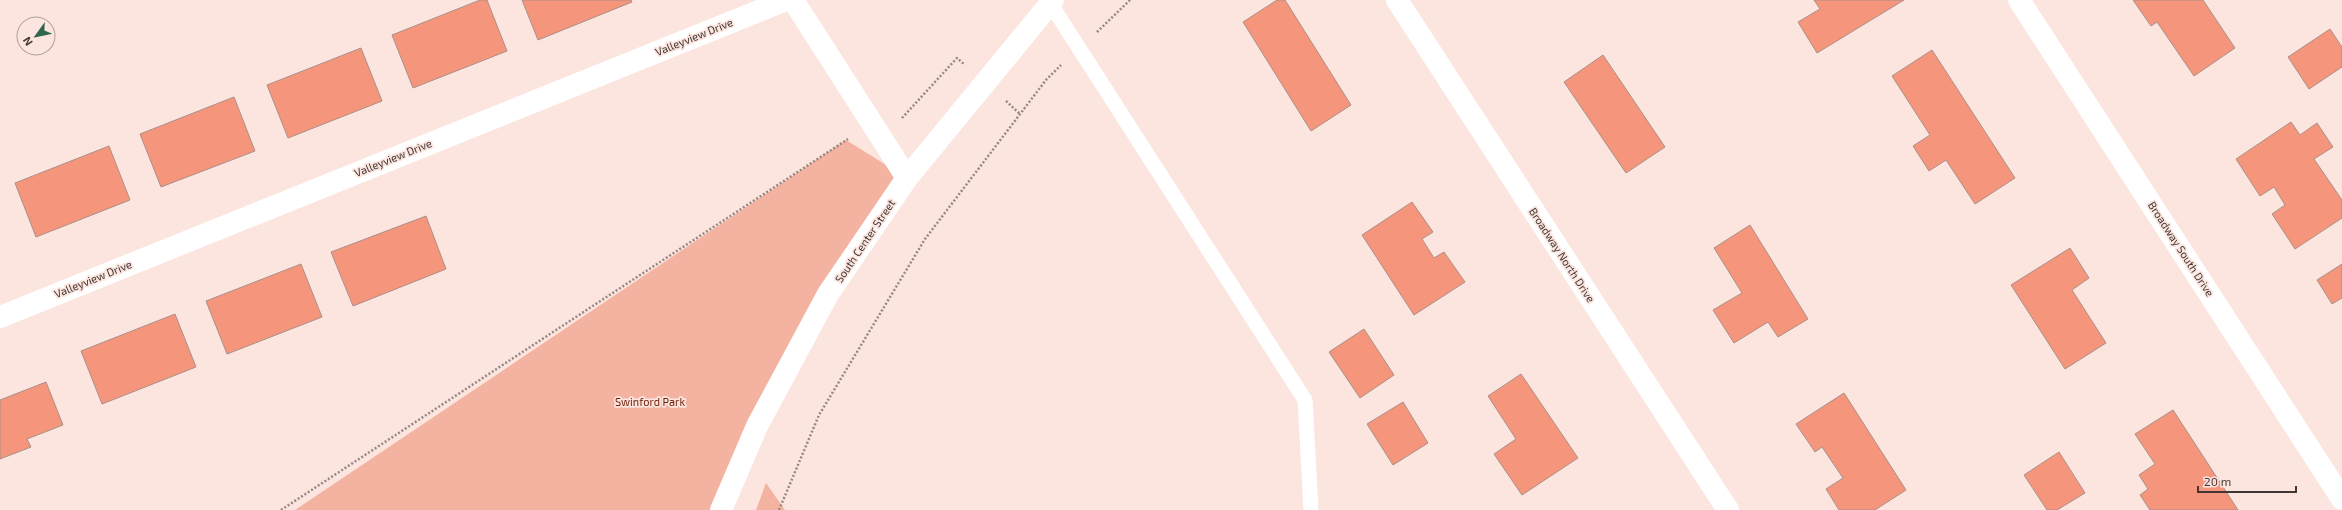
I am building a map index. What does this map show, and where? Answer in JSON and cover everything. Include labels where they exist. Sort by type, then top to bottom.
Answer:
[{"type":"street","name":"Valleyview Drive","points":[[0,317],[786,0]]},
{"type":"street","points":[[793,0],[907,178]]},
{"type":"street","name":"Broadway North Drive","points":[[1397,0],[1728,510]]},
{"type":"street","name":"Broadway South Drive","points":[[2019,0],[2342,499]]},
{"type":"street","name":"South Center Street","points":[[720,510],[757,426],[828,294],[907,178],[1052,1]]},
{"type":"lane","points":[[1052,1],[1079,48],[1305,400],[1311,510]]},
{"type":"path","points":[[779,510],[819,415],[925,239],[1046,80],[1130,0]]},
{"type":"path","points":[[281,510],[839,144],[874,126]]},
{"type":"green space","name":"Swinford Park","points":[[846,140],[907,178],[828,294],[721,510],[295,510]]},
{"type":"green space","points":[[766,483],[785,510],[756,510]]},
{"type":"building","points":[[480,0],[487,0],[507,51],[413,88],[392,35]]},
{"type":"building","points":[[522,0],[631,0],[632,2],[538,40]]},
{"type":"building","points":[[1277,0],[1285,0],[1351,105],[1311,131],[1243,22]]},
{"type":"building","points":[[1814,0],[1904,0],[1817,53],[1798,22],[1820,9]]},
{"type":"building","points":[[2133,0],[2203,0],[2235,48],[2194,76],[2157,22],[2151,26]]},
{"type":"building","points":[[2330,29],[2342,47],[2342,67],[2309,89],[2288,57]]},
{"type":"building","points":[[361,48],[382,101],[288,138],[267,85]]},
{"type":"building","points":[[1932,50],[2015,178],[1975,204],[1946,160],[1929,171],[1913,146],[1930,135],[1892,76]]},
{"type":"building","points":[[1603,55],[1665,147],[1626,173],[1564,82]]},
{"type":"building","points":[[234,97],[255,151],[161,187],[140,134]]},
{"type":"building","points":[[2291,122],[2300,135],[2317,123],[2333,147],[2314,159],[2342,200],[2342,218],[2295,249],[2272,214],[2285,205],[2274,187],[2260,196],[2236,159]]},
{"type":"building","points":[[109,146],[130,200],[36,237],[15,183]]},
{"type":"building","points":[[1412,202],[1433,232],[1422,239],[1434,258],[1444,252],[1465,282],[1414,315],[1362,235]]},
{"type":"building","points":[[426,216],[446,269],[353,306],[331,252]]},
{"type":"building","points":[[1750,225],[1808,319],[1778,337],[1768,322],[1734,343],[1713,310],[1742,293],[1714,248]]},
{"type":"building","points":[[2070,248],[2089,278],[2072,290],[2106,343],[2065,369],[2011,285]]},
{"type":"building","points":[[301,264],[322,317],[227,354],[206,301]]},
{"type":"building","points":[[2342,264],[2342,298],[2332,304],[2317,280]]},
{"type":"building","points":[[175,314],[196,367],[102,404],[81,351]]},
{"type":"building","points":[[1364,329],[1394,375],[1360,398],[1329,352]]},
{"type":"building","points":[[1521,374],[1578,458],[1522,495],[1494,454],[1516,439],[1488,396]]},
{"type":"building","points":[[46,382],[63,425],[27,439],[31,447],[0,459],[0,400]]},
{"type":"building","points":[[1844,393],[1906,490],[1875,510],[1839,510],[1826,489],[1843,478],[1822,447],[1815,452],[1796,424]]},
{"type":"building","points":[[1403,402],[1428,443],[1393,465],[1367,424]]},
{"type":"building","points":[[2173,410],[2238,510],[2150,510],[2140,495],[2148,489],[2139,475],[2155,464],[2135,434]]},
{"type":"building","points":[[2059,452],[2085,493],[2057,510],[2047,510],[2024,475]]}]
